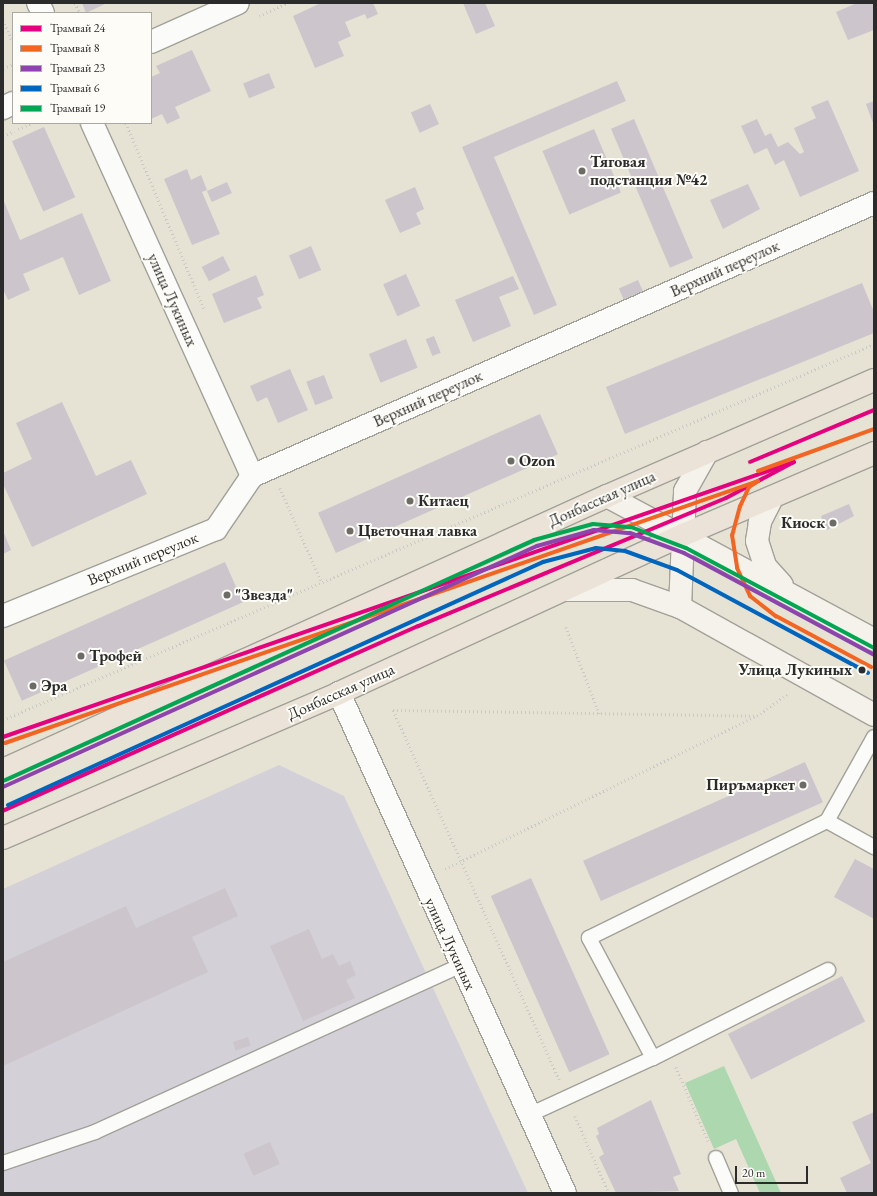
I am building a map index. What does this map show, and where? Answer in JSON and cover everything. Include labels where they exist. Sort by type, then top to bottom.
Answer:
[{"type":"main road","name":"Донбасская улица","points":[[3,770],[607,496],[874,380]]},
{"type":"main road","points":[[680,608],[685,491],[707,452]]},
{"type":"main road","name":"Донбасская улица","points":[[3,838],[339,693],[567,590],[683,535],[874,453]]},
{"type":"main road","points":[[607,496],[683,535],[874,640]]},
{"type":"main road","points":[[772,498],[760,522],[757,541],[766,566],[790,594]]},
{"type":"main road","points":[[567,590],[632,590],[680,608],[874,715]]},
{"type":"street","points":[[38,3],[42,12]]},
{"type":"street","points":[[152,42],[238,3]]},
{"type":"street","points":[[3,108],[12,104]]},
{"type":"street","name":"улица Лукиных","points":[[92,124],[252,476]]},
{"type":"street","name":"Верхний переулок","points":[[3,616],[216,529],[252,476],[874,203]]},
{"type":"street","name":"улица Лукиных","points":[[339,693],[421,880],[460,966],[531,1114],[565,1193]]},
{"type":"lane","points":[[653,1058],[589,938],[827,821],[874,737]]},
{"type":"lane","points":[[827,821],[874,847]]},
{"type":"lane","points":[[3,1164],[95,1132],[460,966]]},
{"type":"lane","points":[[531,1114],[653,1058],[828,970]]},
{"type":"lane","points":[[716,1158],[731,1193]]},
{"type":"path","points":[[75,3],[80,12]]},
{"type":"path","points":[[3,20],[12,40]]},
{"type":"path","points":[[3,720],[874,344]]},
{"type":"path","points":[[566,627],[600,715]]},
{"type":"path","points":[[421,880],[757,716],[791,691]]},
{"type":"path","points":[[609,1193],[393,710],[600,715],[757,716]]},
{"type":"path","points":[[673,1062],[716,1158]]},
{"type":"shaded area","points":[[279,765],[344,796],[528,1193],[3,1193],[3,889]]},
{"type":"green space","points":[[724,1066],[781,1193],[760,1193],[736,1139],[714,1149],[685,1083]]},
{"type":"building","points":[[82,3],[107,3],[88,12],[86,12]]},
{"type":"building","points":[[321,3],[373,3],[378,14],[367,19],[365,14],[345,22],[351,36],[338,42],[344,56],[315,68],[293,16]]},
{"type":"building","points":[[463,3],[485,3],[495,26],[476,34]]},
{"type":"building","points":[[857,3],[874,3],[874,30],[848,40],[836,12]]},
{"type":"building","points":[[192,50],[211,91],[175,107],[180,118],[167,124],[162,114],[152,119],[152,77],[160,73],[156,66]]},
{"type":"building","points":[[269,73],[275,88],[249,98],[243,83]]},
{"type":"building","points":[[617,81],[626,101],[494,157],[557,305],[534,315],[462,147]]},
{"type":"building","points":[[828,100],[859,171],[800,197],[784,160],[775,165],[767,148],[754,154],[741,126],[757,119],[765,136],[771,133],[778,147],[788,142],[800,154],[804,152],[794,128],[816,118],[811,107]]},
{"type":"building","points":[[874,101],[874,126],[866,104]]},
{"type":"building","points":[[430,104],[439,124],[420,133],[411,113]]},
{"type":"building","points":[[634,119],[693,258],[670,268],[611,129]]},
{"type":"building","points":[[44,127],[75,197],[43,212],[12,141]]},
{"type":"building","name":"Тяговая подстанция №42","points":[[594,129],[621,193],[569,214],[542,151]]},
{"type":"building","points":[[187,169],[191,180],[201,175],[207,190],[202,192],[220,234],[192,245],[164,179]]},
{"type":"building","points":[[227,182],[232,193],[212,202],[207,191]]},
{"type":"building","points":[[748,184],[760,209],[723,229],[710,200]]},
{"type":"building","points":[[415,187],[424,209],[416,213],[421,224],[400,233],[385,200]]},
{"type":"building","points":[[3,199],[20,240],[82,213],[111,281],[79,295],[63,257],[23,274],[30,290],[8,300],[3,289]]},
{"type":"building","points":[[311,246],[321,270],[299,279],[289,255]]},
{"type":"building","points":[[223,256],[230,270],[209,281],[202,267]]},
{"type":"building","points":[[406,274],[420,306],[397,316],[383,284]]},
{"type":"building","points":[[256,275],[264,295],[257,298],[262,308],[224,323],[212,294]]},
{"type":"building","points":[[513,276],[519,289],[499,297],[511,326],[473,342],[455,300]]},
{"type":"building","points":[[638,280],[643,291],[624,300],[619,289]]},
{"type":"building","points":[[862,283],[874,312],[874,333],[625,434],[606,387]]},
{"type":"building","points":[[434,336],[441,353],[432,356],[426,339]]},
{"type":"building","points":[[406,339],[418,368],[381,383],[369,354]]},
{"type":"building","points":[[290,369],[308,410],[278,423],[267,397],[257,402],[250,386]]},
{"type":"building","points":[[324,375],[333,398],[315,405],[306,382]]},
{"type":"building","points":[[62,402],[96,476],[131,460],[147,494],[32,547],[3,484],[3,473],[32,459],[16,423]]},
{"type":"building","points":[[540,414],[558,454],[336,553],[318,513]]},
{"type":"building","name":"Киоск","points":[[849,504],[854,516],[827,530],[821,516]]},
{"type":"building","points":[[3,531],[11,550],[3,554]]},
{"type":"building","points":[[225,562],[243,602],[22,701],[4,660]]},
{"type":"building","points":[[805,762],[823,802],[601,901],[583,861]]},
{"type":"building","points":[[855,859],[874,869],[874,919],[834,897]]},
{"type":"building","points":[[531,878],[610,1054],[569,1072],[491,896]]},
{"type":"building","points":[[225,888],[238,916],[192,937],[208,972],[3,1066],[3,962],[126,906],[136,928]]},
{"type":"building","points":[[309,929],[322,959],[333,954],[339,966],[350,961],[356,975],[346,980],[355,998],[303,1021],[270,946]]},
{"type":"building","points":[[842,976],[865,1021],[751,1080],[728,1034]]},
{"type":"building","points":[[248,1037],[251,1046],[236,1051],[233,1042]]},
{"type":"building","points":[[651,1100],[681,1174],[673,1177],[679,1191],[616,1193],[599,1157],[604,1154],[596,1136],[599,1134],[597,1128]]},
{"type":"building","points":[[874,1112],[874,1193],[847,1193],[840,1178],[871,1163],[852,1122]]},
{"type":"building","points":[[270,1142],[280,1164],[253,1176],[244,1154]]},
{"type":"tram line","name":"24","points":[[750,462],[874,410]]},
{"type":"tram line","name":"8","points":[[758,471],[874,429]]},
{"type":"tram line","name":"24","points":[[3,737],[794,462],[726,498],[418,626],[3,811]]},
{"type":"tram line","name":"8","points":[[5,743],[758,481],[749,487],[740,506],[732,535],[737,568],[750,596],[776,616],[871,667]]},
{"type":"tram line","name":"19","points":[[3,781],[534,540],[593,524],[631,527],[686,548],[874,648]]},
{"type":"tram line","name":"23","points":[[3,787],[537,546],[594,530],[630,533],[684,553],[874,655]]},
{"type":"tram line","name":"6","points":[[8,805],[543,562],[596,548],[625,551],[677,570],[868,673]]},
{"type":"place","name":"Тяговая подстанция №42","points":[[582,171]]},
{"type":"place","name":"Ozon","points":[[511,461]]},
{"type":"place","name":"Китаец","points":[[410,501]]},
{"type":"place","name":"Киоск","points":[[833,523]]},
{"type":"place","name":"Цветочная лавка","points":[[350,531]]},
{"type":"place","name":"\"Звезда\"","points":[[227,595]]},
{"type":"place","name":"Трофей","points":[[81,656]]},
{"type":"place","name":"Улица Лукиных","points":[[862,670]]},
{"type":"place","name":"Эра","points":[[33,686]]},
{"type":"place","name":"Пиръмаркет","points":[[803,785]]}]
